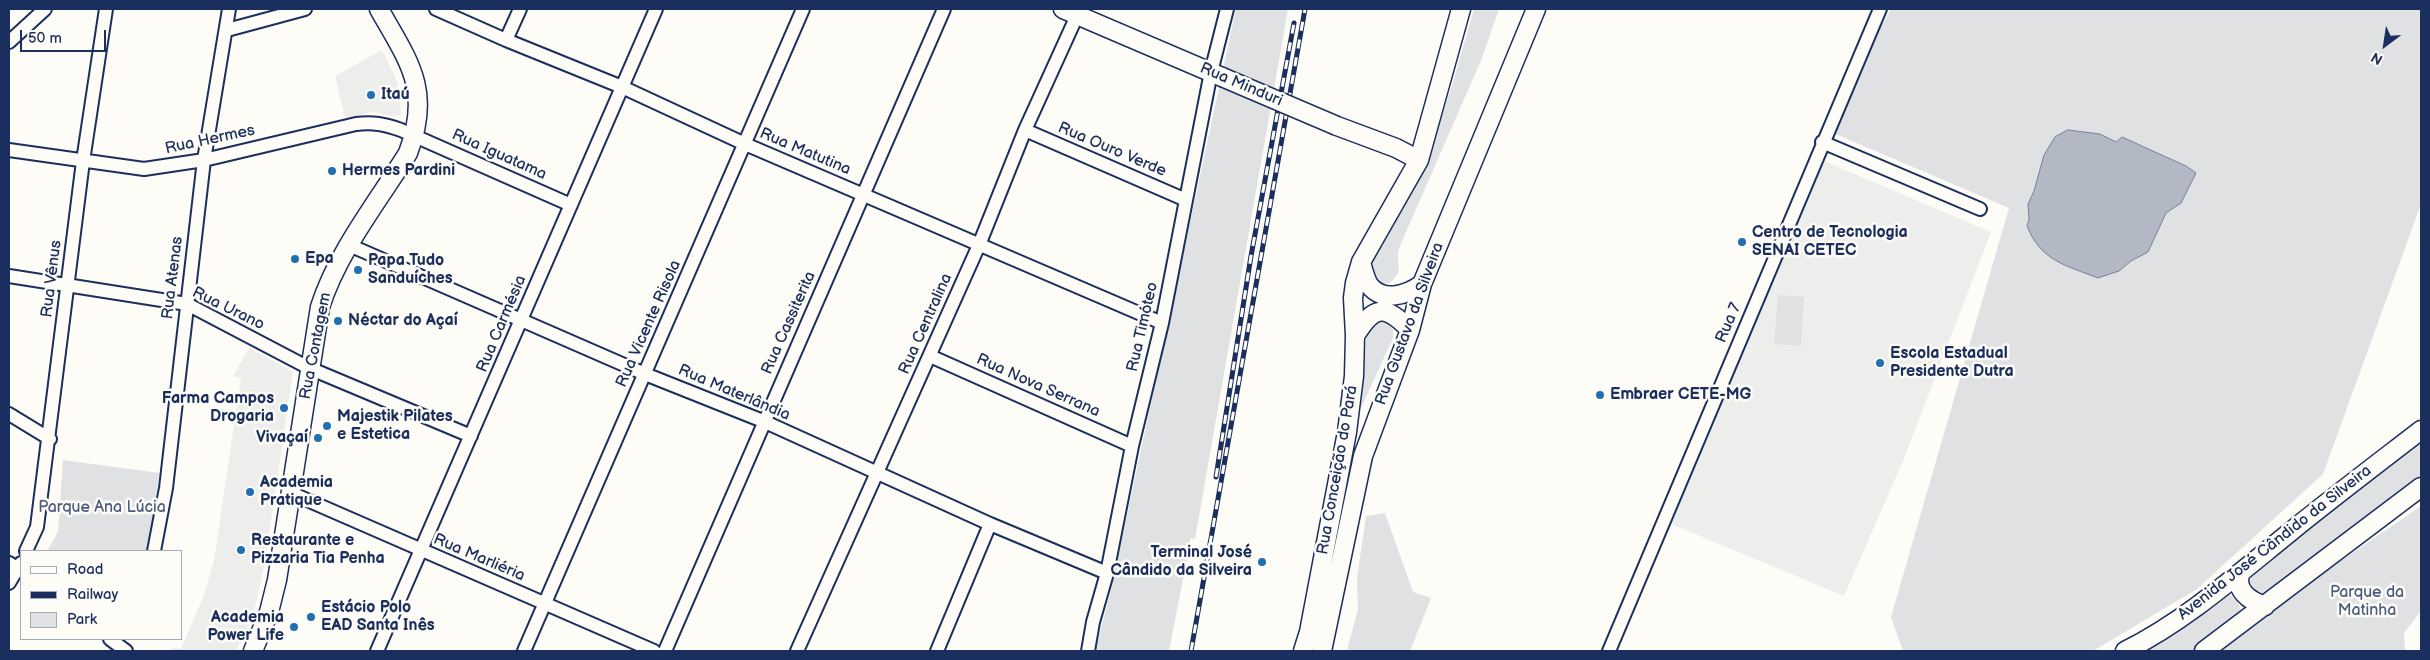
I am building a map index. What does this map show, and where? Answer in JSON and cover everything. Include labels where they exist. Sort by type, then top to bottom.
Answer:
[{"type":"main road","name":"Rua Contagem","points":[[254,651],[269,612],[277,580],[320,307],[332,273],[408,153],[414,136],[419,103],[415,77],[379,9]]},
{"type":"main road","name":"Rua Conceição do Pará","points":[[1304,651],[1347,432],[1354,376],[1355,336],[1352,298],[1360,262],[1419,160],[1461,9]]},
{"type":"main road","name":"Rua Gustavo da Silveira","points":[[1322,651],[1363,456],[1410,330],[1422,284],[1536,9]]},
{"type":"main road","name":"Rua Minduri","points":[[1073,11],[1216,75],[1337,126],[1396,148],[1419,160]]},
{"type":"main road","points":[[1360,262],[1370,285],[1387,296],[1411,292],[1422,284]]},
{"type":"main road","points":[[1355,336],[1370,315],[1384,311],[1396,315],[1410,330]]},
{"type":"main road","name":"Avenida José Cândido da Silveira","points":[[2125,651],[2151,637],[2220,589],[2336,495],[2421,430]]},
{"type":"main road","points":[[2204,651],[2421,487]]},
{"type":"main road","points":[[2241,572],[2238,582],[2240,589],[2250,600],[2265,606]]},
{"type":"main road","points":[[2220,589],[2232,591],[2245,605],[2244,622]]},
{"type":"street","points":[[9,42],[45,9]]},
{"type":"street","name":"Rua Vênus","points":[[26,550],[37,526],[50,439],[83,161],[106,9]]},
{"type":"street","name":"Rua Atenas","points":[[154,550],[166,488],[204,160],[229,9]]},
{"type":"street","points":[[227,30],[305,9]]},
{"type":"street","name":"Rua Matutina","points":[[436,9],[506,40],[622,87],[745,144],[1162,323]]},
{"type":"street","points":[[506,40],[520,9]]},
{"type":"street","name":"Rua Carmésia","points":[[377,651],[656,9]]},
{"type":"street","name":"Rua Vicente Risola","points":[[524,651],[803,9]]},
{"type":"street","name":"Rua Cassiterita","points":[[664,651],[944,9]]},
{"type":"street","name":"Rua Timóteo","points":[[1088,651],[1092,622],[1107,572],[1132,446],[1162,323],[1186,200],[1216,75],[1227,9]]},
{"type":"street","name":"Rua 7","points":[[1609,651],[1822,142],[1880,9]]},
{"type":"street","name":"Rua Centralina","points":[[797,651],[979,245],[1073,11]]},
{"type":"street","name":"Rua Hermes","points":[[9,150],[144,168],[204,160],[356,124],[384,123],[414,136]]},
{"type":"street","name":"Rua Ouro Verde","points":[[1025,130],[1186,200]]},
{"type":"street","name":"Rua Iguatama","points":[[414,136],[571,205]]},
{"type":"street","points":[[1822,142],[1980,209]]},
{"type":"street","name":"Rua Materlândia","points":[[349,245],[520,321],[763,421],[990,524],[1107,572]]},
{"type":"street","name":"Rua Urano","points":[[9,276],[187,304],[309,368],[471,436]]},
{"type":"street","name":"Rua Nova Serrana","points":[[930,356],[1132,446]]},
{"type":"street","points":[[9,414],[50,439]]},
{"type":"street","name":"Rua Marliéria","points":[[291,493],[654,651]]},
{"type":"street","points":[[937,651],[990,524]]},
{"type":"street","points":[[9,583],[17,567]]},
{"type":"shaded area","points":[[382,50],[398,83],[401,115],[393,116],[374,112],[345,118],[335,76]]},
{"type":"shaded area","points":[[2068,130],[2100,134],[2116,142],[2122,137],[2186,166],[2196,173],[2181,203],[2166,213],[2148,252],[2131,261],[2119,271],[2098,278],[2055,260],[2039,247],[2027,226],[2029,219],[2028,204],[2034,191],[2044,155],[2055,137]]},
{"type":"shaded area","points":[[1824,161],[1991,232],[1905,456],[1844,596],[1671,524]]},
{"type":"shaded area","points":[[249,348],[293,372],[264,568],[253,615],[236,651],[170,651],[173,647],[181,649],[204,595],[214,560],[241,378],[233,376]]},
{"type":"green space","points":[[1236,9],[1288,9],[1195,539],[1191,538],[1169,651],[1095,651],[1110,594]]},
{"type":"green space","points":[[1474,9],[1499,9],[1482,58],[1399,248],[1398,273],[1390,283],[1380,284],[1366,272],[1371,257],[1422,174],[1452,86]]},
{"type":"green space","points":[[1891,9],[2421,9],[2421,204],[2323,474],[2197,589],[2093,651],[1903,651],[1891,617],[2009,208],[1833,133],[1868,49]]},
{"type":"green space","points":[[1778,295],[1804,297],[1801,346],[1774,344]]},
{"type":"green space","points":[[1382,319],[1391,327],[1393,338],[1361,408],[1367,330],[1371,323]]},
{"type":"green space","points":[[2421,439],[2421,482],[2265,602],[2255,600],[2244,576]]},
{"type":"green space","name":"Parque Ana Lúcia","points":[[63,460],[159,473],[149,550],[48,550],[58,532]]},
{"type":"green space","name":"Parque da Matinha","points":[[2421,506],[2421,611],[2404,633],[2405,651],[2215,651],[2277,605]]},
{"type":"green space","points":[[1385,513],[1413,592],[1431,598],[1410,651],[1347,651],[1358,609],[1357,578],[1366,516]]},
{"type":"green space","points":[[2227,593],[2238,604],[2241,611],[2241,619],[2197,651],[2137,651]]},
{"type":"railway","points":[[1191,651],[1305,9]]},
{"type":"railway","points":[[1216,477],[1251,256],[1294,23]]},
{"type":"place","name":"Itaú","points":[[371,95]]},
{"type":"place","name":"Hermes Pardini","points":[[332,171]]},
{"type":"place","name":"Centro de Tecnologia SENAI CETEC","points":[[1742,242]]},
{"type":"place","name":"Epa","points":[[295,259]]},
{"type":"place","name":"Papa Tudo Sanduíches","points":[[358,270]]},
{"type":"place","name":"Néctar do Açaí","points":[[338,321]]},
{"type":"place","name":"Escola Estadual Presidente Dutra","points":[[1880,363]]},
{"type":"place","name":"Embraer CETE-MG","points":[[1600,395]]},
{"type":"place","name":"Farma Campos Drogaria","points":[[284,408]]},
{"type":"place","name":"Majestik Pilates e Estetica","points":[[327,426]]},
{"type":"place","name":"Vivaçaí","points":[[318,438]]},
{"type":"place","name":"Academia Pratique","points":[[250,492]]},
{"type":"place","name":"Restaurante e Pizzaria Tia Penha","points":[[241,550]]},
{"type":"place","name":"Terminal José Cândido da Silveira","points":[[1262,562]]},
{"type":"place","name":"Estácio Polo EAD Santa Inês","points":[[311,617]]},
{"type":"place","name":"Academia Power Life","points":[[294,627]]}]
